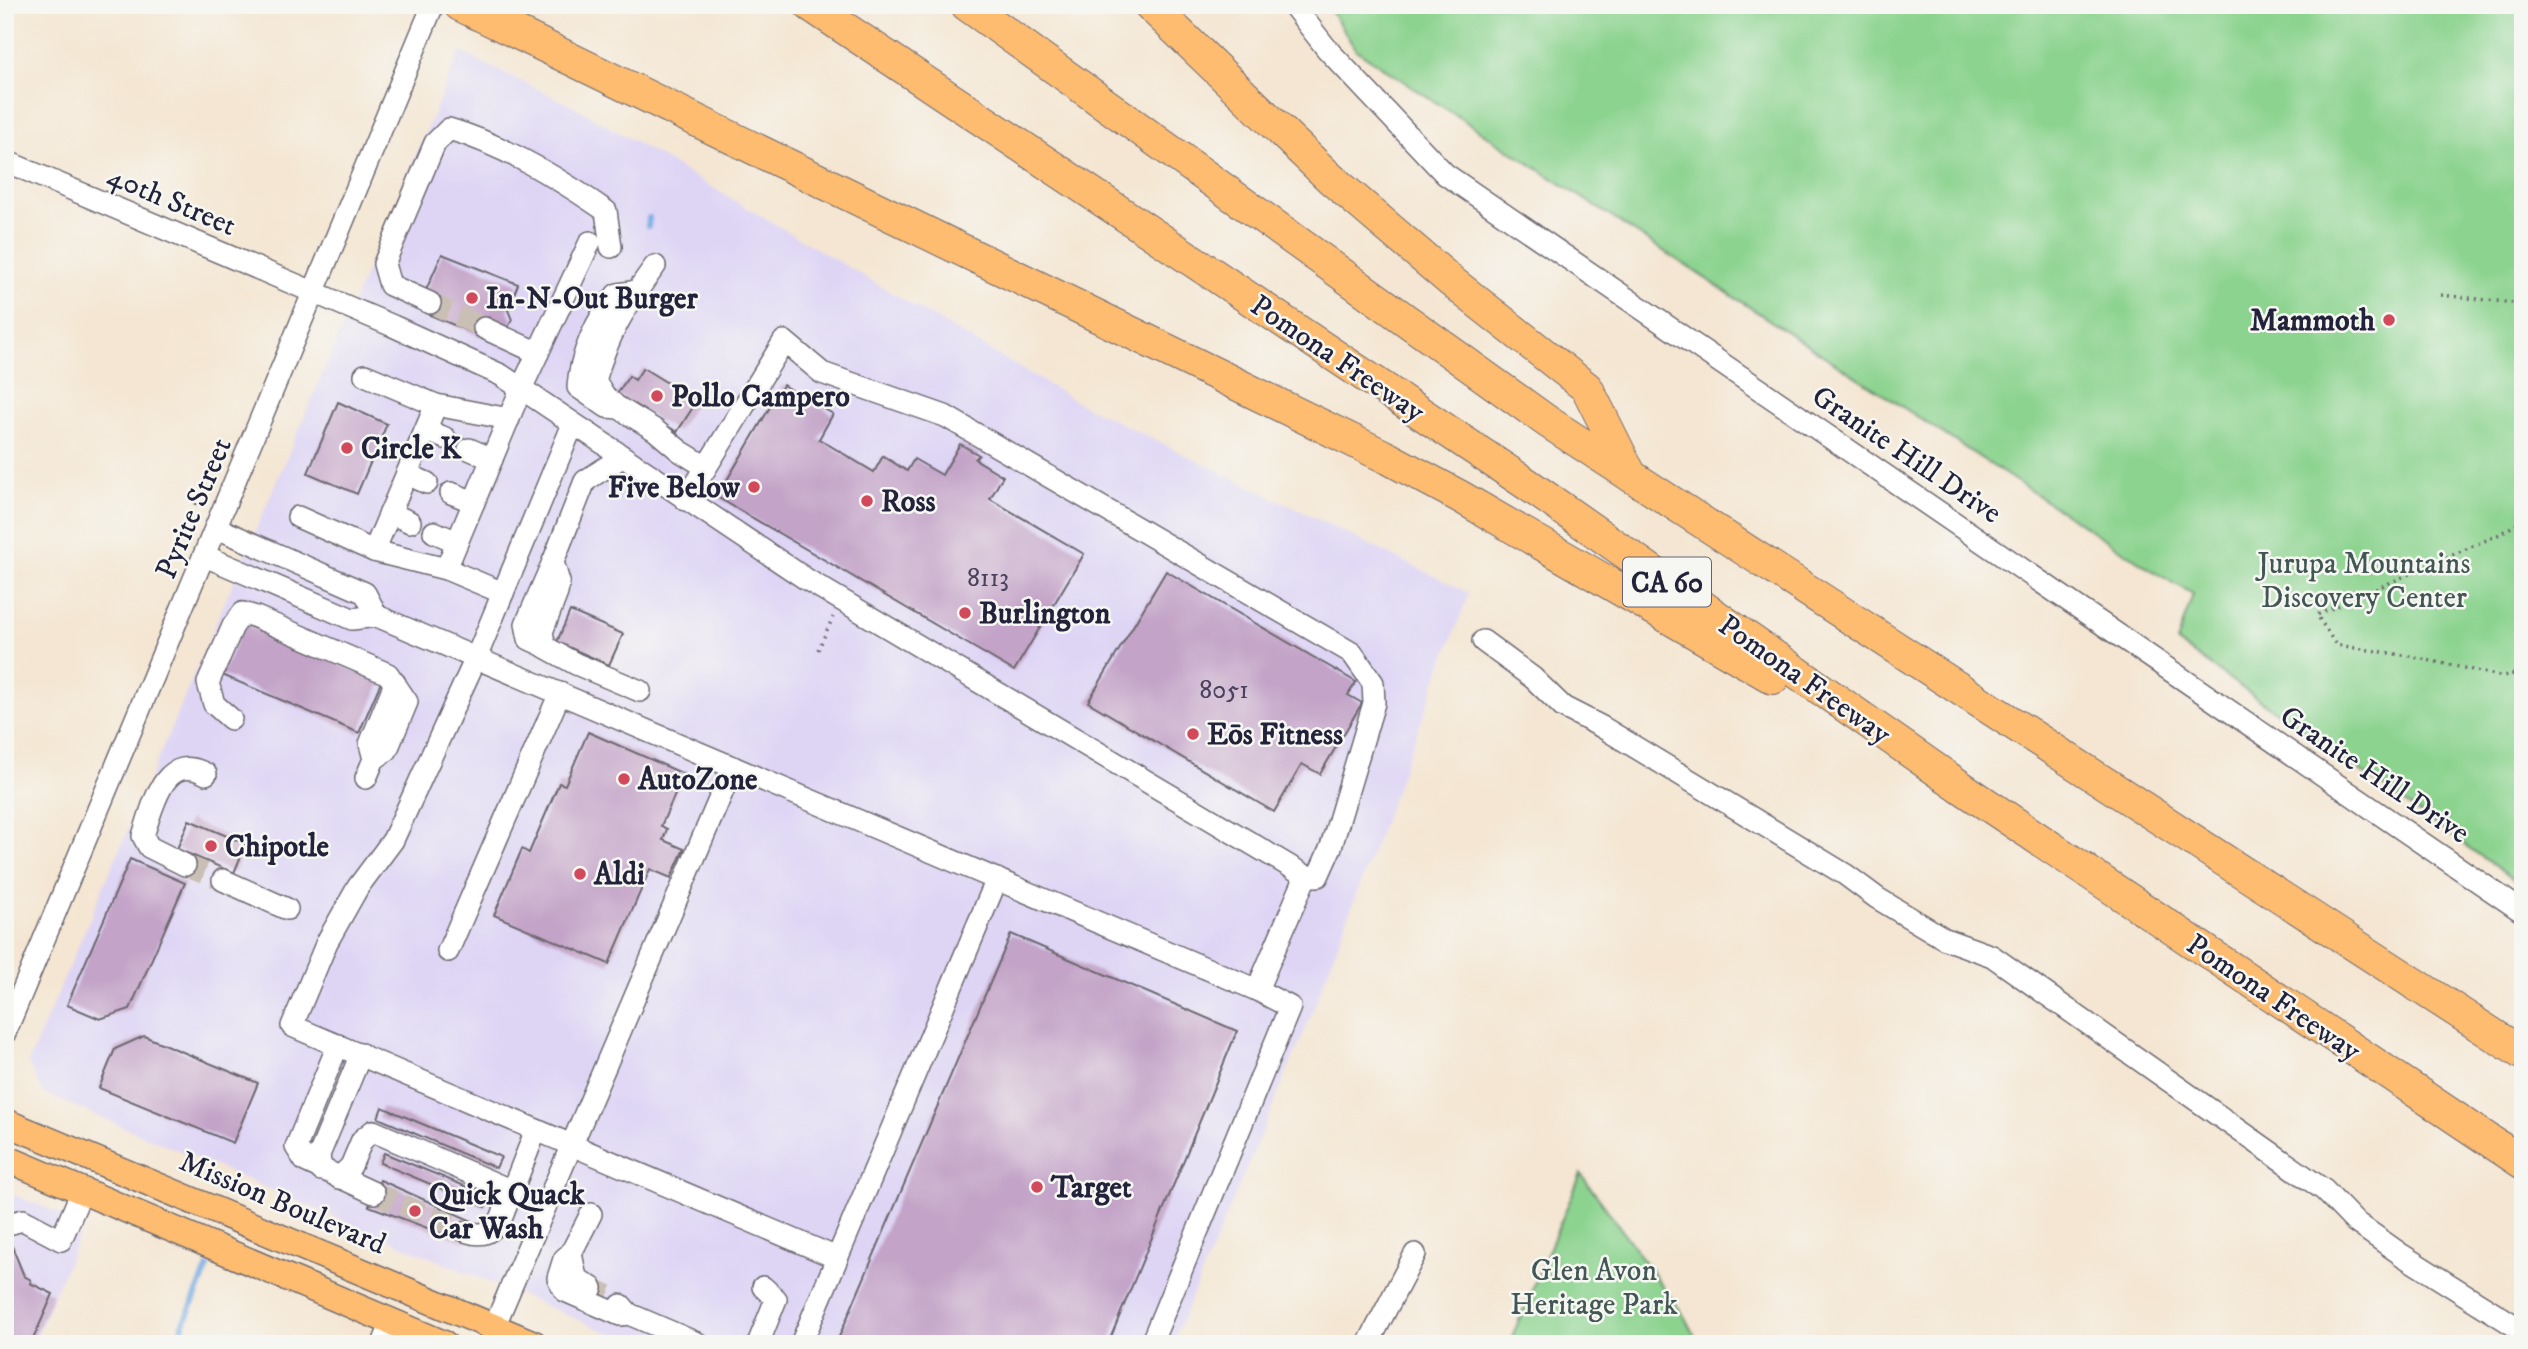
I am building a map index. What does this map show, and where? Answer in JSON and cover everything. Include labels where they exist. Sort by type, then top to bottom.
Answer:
[{"type":"highway","points":[[460,5],[1388,458],[1460,496],[1964,789]]},
{"type":"highway","name":"Pomona Freeway","points":[[810,5],[1515,476],[1964,789],[2523,1163]]},
{"type":"highway","name":"CA 60","points":[[967,5],[1525,406],[1631,478],[2523,1054]]},
{"type":"highway","points":[[1150,5],[1330,178],[1452,282],[1587,388],[1631,478]]},
{"type":"main road","name":"Mission Boulevard","points":[[5,1122],[534,1344]]},
{"type":"main road","points":[[5,1158],[387,1333],[444,1344]]},
{"type":"street","name":"Pyrite Street","points":[[5,1033],[433,5]]},
{"type":"street","name":"Granite Hill Drive","points":[[1293,5],[1327,49],[1445,174],[2523,912]]},
{"type":"street","points":[[430,303],[390,285],[384,264],[436,142],[449,129],[470,135],[541,171],[606,211],[601,245],[538,353],[446,569]]},
{"type":"street","name":"40th Street","points":[[5,162],[501,375],[806,579],[1306,876]]},
{"type":"street","points":[[654,266],[636,291],[617,294],[605,309],[579,371],[578,387],[607,407],[619,408],[655,430],[680,451],[706,467]]},
{"type":"street","points":[[484,328],[538,353]]},
{"type":"street","points":[[686,500],[784,341],[822,373],[945,416],[1352,653],[1373,683],[1374,703],[1331,847],[1318,876],[1306,876],[1257,990]]},
{"type":"street","points":[[366,376],[436,405],[509,419]]},
{"type":"street","points":[[374,551],[407,474],[435,434],[436,405]]},
{"type":"street","points":[[573,424],[476,659],[393,840],[358,887],[327,942],[292,1026],[837,1258]]},
{"type":"street","points":[[469,449],[492,458]]},
{"type":"street","points":[[622,457],[585,481],[553,562],[559,582],[542,632],[545,647],[576,664],[640,691]]},
{"type":"street","points":[[407,474],[427,483]]},
{"type":"street","points":[[451,492],[474,502]]},
{"type":"street","points":[[390,513],[410,522]]},
{"type":"street","points":[[298,517],[374,551],[446,569],[503,593]]},
{"type":"street","points":[[217,528],[365,593],[377,616]]},
{"type":"street","points":[[434,532],[457,542]]},
{"type":"street","points":[[205,556],[352,619],[377,616],[1257,990],[1290,1007],[1152,1344]]},
{"type":"street","points":[[231,719],[214,704],[208,683],[233,626],[243,613],[388,674],[395,683],[370,744],[370,768]]},
{"type":"street","points":[[1483,640],[1533,678],[1563,707],[1602,727],[1945,939],[1992,956],[2324,1189],[2354,1221],[2523,1331]]},
{"type":"street","points":[[448,951],[560,694]]},
{"type":"street","points":[[186,865],[149,847],[143,835],[163,781],[177,770],[193,767],[205,774]]},
{"type":"street","points":[[494,1327],[733,767]]},
{"type":"street","points":[[801,1344],[997,879]]},
{"type":"street","points":[[223,880],[287,909]]},
{"type":"street","points":[[349,1050],[319,1155],[330,1174],[374,1193]]},
{"type":"street","points":[[468,1232],[486,1234],[493,1230],[501,1219],[536,1130]]},
{"type":"street","points":[[330,1174],[351,1166],[362,1140],[373,1132],[512,1191]]},
{"type":"street","points":[[5,1225],[23,1220],[61,1240],[82,1191]]},
{"type":"street","points":[[591,1213],[571,1252],[564,1259],[558,1278],[565,1291],[620,1315],[629,1314]]},
{"type":"street","points":[[571,1252],[576,1278],[629,1314],[699,1344]]},
{"type":"street","points":[[1368,1344],[1415,1254]]},
{"type":"street","points":[[758,1344],[776,1299],[763,1287]]},
{"type":"path","points":[[2441,295],[2523,304]]},
{"type":"path","points":[[196,505],[199,497]]},
{"type":"path","points":[[2523,520],[2500,534],[2317,615],[2336,645],[2409,656],[2500,676],[2523,673]]},
{"type":"path","points":[[818,650],[833,617]]},
{"type":"shaded area","points":[[460,52],[577,108],[1081,404],[1469,593],[1311,1016],[1172,1344],[635,1344],[43,1093],[28,1063]]},
{"type":"shaded area","points":[[15,1195],[84,1224],[33,1344],[5,1344],[5,1198]]},
{"type":"green space","name":"Jurupa Mountains Discovery Center","points":[[1327,5],[2523,5],[2523,886],[2177,642],[2193,594],[2158,574],[1356,50]]},
{"type":"green space","name":"Glen Avon Heritage Park","points":[[1581,1174],[1683,1314],[1699,1344],[1509,1344]]},
{"type":"building","name":"In-N-Out Burger","points":[[442,254],[518,284],[508,310],[512,320],[506,331],[492,325],[489,318],[480,336],[425,313],[434,294],[426,290]]},
{"type":"building","points":[[643,368],[697,401],[677,432],[617,394],[629,376],[635,380]]},
{"type":"building","points":[[783,385],[833,414],[819,439],[874,472],[883,456],[907,471],[914,459],[942,475],[960,444],[979,455],[975,459],[1003,476],[990,499],[1084,554],[1014,671],[717,497]]},
{"type":"building","name":"Circle K","points":[[338,402],[387,424],[357,494],[308,473]]},
{"type":"building","points":[[1166,571],[1356,682],[1348,695],[1362,703],[1320,774],[1302,764],[1274,812],[1088,702]]},
{"type":"building","points":[[570,611],[623,634],[609,665],[557,642]]},
{"type":"building","points":[[244,624],[381,682],[359,733],[222,675]]},
{"type":"building","name":"Aldi","points":[[588,732],[684,774],[661,826],[667,829],[663,840],[684,849],[671,878],[650,869],[609,964],[494,915],[522,849],[529,853],[559,783],[565,785]]},
{"type":"building","name":"Chipotle","points":[[189,820],[246,844],[234,873],[177,849]]},
{"type":"building","points":[[130,859],[185,883],[130,1009],[100,1019],[67,1005]]},
{"type":"building","name":"Target","points":[[1011,934],[1237,1031],[1108,1344],[836,1344]]},
{"type":"building","points":[[144,1036],[258,1083],[233,1143],[99,1088],[115,1049]]},
{"type":"building","points":[[382,1107],[501,1157],[496,1168],[378,1118]]},
{"type":"building","points":[[384,1153],[489,1196],[485,1207],[380,1163]]},
{"type":"building","name":"Quick Quack Car Wash","points":[[380,1180],[472,1221],[464,1242],[369,1206]]},
{"type":"building","points":[[7,1234],[24,1276],[31,1280],[30,1283],[53,1294],[31,1344],[5,1344]]},
{"type":"waterway","points":[[648,226],[649,218]]},
{"type":"waterway","points":[[175,1344],[208,1267]]},
{"type":"tunnel","points":[[430,303],[484,328]]},
{"type":"tunnel","points":[[185,865],[223,880]]},
{"type":"tunnel","points":[[374,1193],[468,1232]]},
{"type":"tunnel","points":[[592,1288],[608,1295]]},
{"type":"place","name":"In-N-Out Burger","points":[[472,298]]},
{"type":"place","name":"Mammoth","points":[[2389,320]]},
{"type":"place","name":"Pollo Campero","points":[[657,396]]},
{"type":"place","name":"Circle K","points":[[347,448]]},
{"type":"place","name":"Five Below","points":[[754,487]]},
{"type":"place","name":"Ross","points":[[867,501]]},
{"type":"place","name":"Burlington","points":[[965,613]]},
{"type":"place","name":"Eōs Fitness","points":[[1193,734]]},
{"type":"place","name":"AutoZone","points":[[624,779]]},
{"type":"place","name":"Chipotle","points":[[211,846]]},
{"type":"place","name":"Aldi","points":[[580,874]]},
{"type":"place","name":"Target","points":[[1037,1187]]},
{"type":"place","name":"Quick Quack Car Wash","points":[[415,1211]]}]
